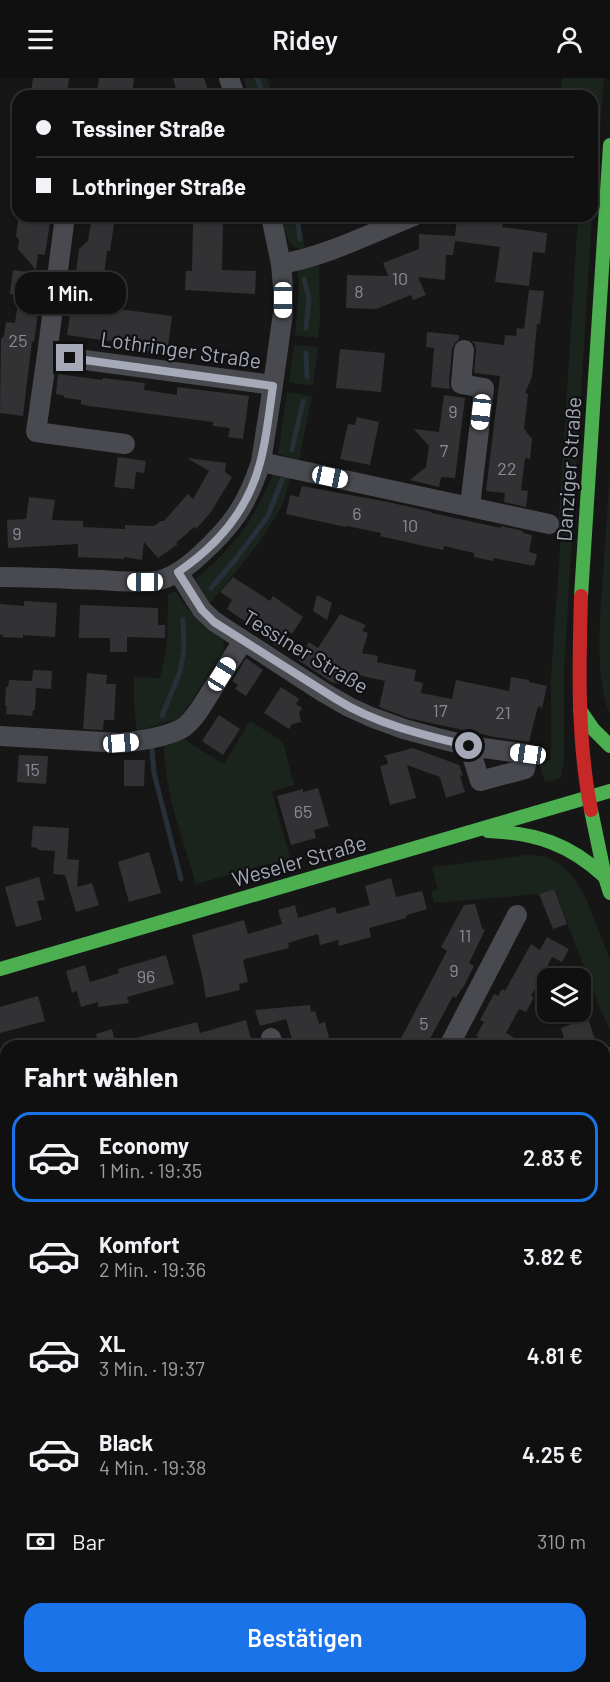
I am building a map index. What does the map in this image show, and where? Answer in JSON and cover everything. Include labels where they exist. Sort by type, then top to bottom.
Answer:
[{"type":"main road","name":"Danziger Straße","points":[[598,221],[599,199],[610,145]]},
{"type":"main road","name":"Danziger Straße","points":[[598,222],[579,675],[585,778],[610,893]]},
{"type":"main road","points":[[580,710],[593,729],[610,746]]},
{"type":"main road","name":"Weseler Straße","points":[[0,969],[610,791]]},
{"type":"main road","points":[[472,831],[500,831],[548,839],[578,854],[605,877]]},
{"type":"street","points":[[64,222],[36,432],[125,444]]},
{"type":"street","points":[[0,577],[145,582],[158,580],[190,564],[224,533],[236,518],[255,481],[261,462],[283,313],[281,264],[271,222]]},
{"type":"street","points":[[281,264],[319,254],[399,222]]},
{"type":"street","points":[[464,350],[461,384],[484,388],[470,506]]},
{"type":"street","name":"Lothringer Straße","points":[[47,355],[273,386]]},
{"type":"street","points":[[261,462],[549,524]]},
{"type":"street","name":"Tessiner Straße","points":[[178,572],[202,610],[214,622],[349,707],[404,729],[469,746]]},
{"type":"street","points":[[0,736],[121,743],[136,742],[175,732],[183,728],[196,714],[243,641]]},
{"type":"street","points":[[452,1040],[517,915]]},
{"type":"shaded area","points":[[244,78],[267,78],[270,90],[247,90]]},
{"type":"shaded area","points":[[562,78],[604,78],[598,159],[598,90],[561,90]]},
{"type":"shaded area","points":[[282,222],[300,222],[305,249],[294,247],[286,236]]},
{"type":"shaded area","points":[[578,222],[592,222],[564,670],[564,761],[561,778],[545,782],[538,760],[551,760],[551,677],[561,534],[558,533]]},
{"type":"shaded area","points":[[319,262],[318,338],[295,335],[299,289],[298,271]]},
{"type":"shaded area","points":[[294,345],[318,347],[313,386],[289,382]]},
{"type":"shaded area","points":[[287,392],[312,396],[299,460],[278,454]]},
{"type":"shaded area","points":[[610,469],[610,714],[602,682],[599,646]]},
{"type":"shaded area","points":[[273,474],[291,475],[283,504],[261,540],[208,606],[193,581],[220,557],[249,521]]},
{"type":"shaded area","points":[[175,591],[193,615],[223,640],[223,653],[182,715],[175,720],[137,731],[134,677],[160,678],[167,643],[168,594]]},
{"type":"shaded area","points":[[250,721],[283,742],[294,785],[272,792],[290,858],[196,884],[167,781],[164,745],[180,737],[224,764]]},
{"type":"shaded area","points":[[527,855],[544,856],[559,863],[572,876],[585,896],[610,959],[610,1030],[591,985],[591,968],[585,968],[554,889],[539,894],[434,903],[431,892],[438,890],[432,867]]},
{"type":"building","points":[[33,78],[69,78],[68,90],[32,90]]},
{"type":"building","points":[[99,78],[134,78],[133,90],[98,90]]},
{"type":"building","points":[[173,78],[204,78],[208,90],[176,90]]},
{"type":"building","points":[[18,222],[50,222],[45,255],[38,254],[36,270],[18,249],[19,240],[16,236]]},
{"type":"building","points":[[91,222],[114,224],[110,251],[107,251],[103,283],[107,284],[105,298],[112,299],[110,308],[172,316],[167,354],[121,348],[122,343],[67,335],[71,308],[81,309],[84,282],[75,280],[79,249],[88,241]]},
{"type":"building","points":[[457,222],[503,222],[502,227],[547,233],[545,253],[533,252],[529,286],[495,282],[500,247],[455,241],[453,255],[446,255],[445,280],[418,277],[426,295],[413,300],[411,295],[376,309],[346,308],[347,275],[388,276],[383,263],[419,249],[419,234],[455,236]]},
{"type":"building","points":[[193,223],[223,224],[222,270],[256,271],[255,294],[185,290],[186,271],[192,271]]},
{"type":"building","points":[[13,270],[36,273],[35,282],[42,283],[23,416],[0,413],[1,339],[4,336],[6,322],[15,323],[19,295],[10,294]]},
{"type":"building","points":[[529,290],[544,291],[540,324],[537,324],[532,377],[525,393],[528,394],[524,429],[532,439],[530,459],[525,458],[521,490],[528,491],[526,507],[504,502],[505,493],[486,491],[500,376],[474,373],[476,350],[475,344],[471,341],[504,345],[505,335],[516,336],[517,328],[524,329]]},
{"type":"building","points":[[427,332],[459,335],[452,349],[450,389],[431,387],[434,348],[426,347]]},
{"type":"building","points":[[340,349],[385,353],[381,392],[336,388]]},
{"type":"building","points":[[58,374],[145,383],[144,390],[177,395],[177,387],[249,396],[243,439],[228,437],[230,428],[213,426],[213,422],[81,404],[81,400],[56,394]]},
{"type":"building","points":[[444,395],[465,398],[455,478],[441,477],[439,487],[410,480],[426,467],[429,446],[414,429],[439,432]]},
{"type":"building","points":[[357,417],[379,422],[370,465],[340,459],[348,424],[355,425]]},
{"type":"building","points":[[118,457],[146,461],[144,473],[136,472],[134,489],[114,487]]},
{"type":"building","points":[[187,458],[226,463],[225,472],[232,477],[211,512],[196,529],[194,527],[176,543],[178,544],[158,558],[144,542],[142,560],[124,557],[124,559],[78,557],[78,544],[8,548],[7,520],[26,519],[29,497],[55,500],[52,520],[83,521],[83,527],[125,529],[125,525],[154,526],[164,521],[188,494],[193,499],[209,471]]},
{"type":"building","points":[[302,486],[523,531],[523,533],[532,535],[529,552],[537,554],[534,566],[494,558],[493,561],[474,557],[474,553],[444,546],[443,550],[380,536],[381,533],[286,514],[290,495],[299,497]]},
{"type":"building","points":[[233,577],[270,601],[273,596],[303,617],[292,634],[288,631],[278,647],[227,609],[232,600],[220,592]]},
{"type":"building","points":[[317,595],[332,603],[327,620],[313,611]]},
{"type":"building","points":[[24,601],[57,603],[55,637],[23,635],[23,638],[3,637],[0,634],[0,604],[24,606]]},
{"type":"building","points":[[80,605],[158,608],[158,625],[165,625],[165,638],[127,637],[127,652],[110,652],[110,638],[79,638]]},
{"type":"building","points":[[340,614],[366,625],[362,631],[368,633],[362,653],[378,656],[377,662],[416,670],[414,681],[423,683],[421,693],[452,699],[456,680],[509,691],[511,677],[547,686],[542,708],[538,706],[529,742],[408,718],[379,707],[385,681],[358,675],[356,687],[331,682],[298,660],[309,642],[318,648]]},
{"type":"building","points":[[246,658],[263,670],[246,696],[235,689],[238,685],[232,681]]},
{"type":"building","points":[[33,670],[52,671],[51,689],[36,688],[35,710],[32,716],[6,714],[6,687],[8,687],[9,680],[32,681]]},
{"type":"building","points":[[87,673],[107,675],[106,684],[116,684],[114,720],[104,720],[103,730],[83,729]]},
{"type":"building","points":[[281,687],[299,699],[296,704],[302,708],[299,713],[301,722],[292,724],[289,729],[264,713]]},
{"type":"building","points":[[219,715],[240,729],[223,755],[202,741]]},
{"type":"building","points":[[413,748],[459,765],[465,792],[446,798],[440,777],[407,765],[416,798],[390,805],[380,766],[388,764],[386,757],[383,756]]},
{"type":"building","points":[[19,755],[48,756],[46,784],[17,782]]},
{"type":"building","points":[[124,760],[145,760],[144,786],[124,786]]},
{"type":"building","points":[[318,788],[329,826],[314,830],[316,838],[291,845],[277,796],[303,789],[303,792]]},
{"type":"building","points":[[33,826],[69,828],[67,859],[79,860],[77,887],[92,883],[99,905],[76,912],[65,875],[53,874],[55,851],[38,850],[38,848],[31,847]]},
{"type":"building","points":[[149,852],[161,893],[129,902],[118,862]]},
{"type":"building","points":[[39,877],[45,900],[37,901],[42,920],[16,927],[5,887]]},
{"type":"building","points":[[391,878],[396,897],[422,891],[427,909],[407,915],[406,918],[369,928],[371,937],[339,946],[338,940],[320,945],[318,934],[288,943],[289,948],[245,959],[243,961],[248,982],[239,984],[240,990],[206,998],[192,935],[244,920],[248,934],[282,924],[278,910],[295,905],[298,918],[335,907],[337,914],[370,905],[365,886]]},
{"type":"building","points":[[554,889],[567,924],[553,929],[539,894]]},
{"type":"building","points":[[475,904],[482,928],[485,930],[469,963],[474,966],[456,998],[453,996],[429,1040],[400,1040],[447,951],[441,947],[464,905]]},
{"type":"building","points":[[547,937],[569,949],[562,962],[552,957],[546,968],[537,968],[537,985],[531,996],[534,997],[526,1012],[519,1009],[506,1033],[518,1040],[476,1040],[478,1037],[476,1036],[484,1022],[480,1020],[494,994],[498,996],[502,989],[505,991],[531,944],[540,950]]},
{"type":"building","points":[[166,955],[174,984],[127,997],[129,1003],[98,1007],[98,1002],[81,1007],[77,991],[72,993],[66,971],[85,965],[90,982],[119,973],[118,969]]},
{"type":"building","points":[[38,996],[45,1021],[0,1033],[0,1007]]},
{"type":"building","points":[[310,1005],[311,1012],[315,1011],[319,1024],[325,1022],[330,1040],[292,1040],[286,1019],[260,1026],[255,1010]]},
{"type":"building","points":[[246,1020],[251,1040],[128,1040],[197,1022],[200,1033]]},
{"type":"building","points":[[572,1022],[589,1022],[595,1040],[564,1040],[561,1028],[572,1024]]},
{"type":"building","points":[[112,1029],[115,1040],[98,1040],[96,1034]]},
{"type":"waterway","points":[[257,78],[262,90]]},
{"type":"waterway","points":[[298,222],[300,239]]},
{"type":"waterway","points":[[304,279],[309,299],[306,328]]},
{"type":"waterway","points":[[306,353],[307,377]]},
{"type":"waterway","points":[[292,450],[303,401]]},
{"type":"waterway","points":[[211,588],[268,516],[282,480]]},
{"type":"waterway","points":[[162,716],[180,672],[184,649],[183,619]]},
{"type":"waterway","points":[[152,750],[154,773],[181,879]]},
{"type":"traffic: fast","points":[[581,596],[610,145]]},
{"type":"traffic: fast","points":[[580,710],[593,729],[610,746]]},
{"type":"traffic: fast","points":[[0,969],[610,791]]},
{"type":"traffic: fast","points":[[591,810],[610,893]]},
{"type":"traffic: fast","points":[[488,831],[522,834],[551,842],[579,856],[605,877]]},
{"type":"traffic: jam","points":[[581,596],[581,730],[591,810]]},
{"type":"route","points":[[70,358],[273,386],[261,462],[246,500],[224,533],[178,572],[202,610],[214,622],[349,707],[404,729],[469,746]]}]
